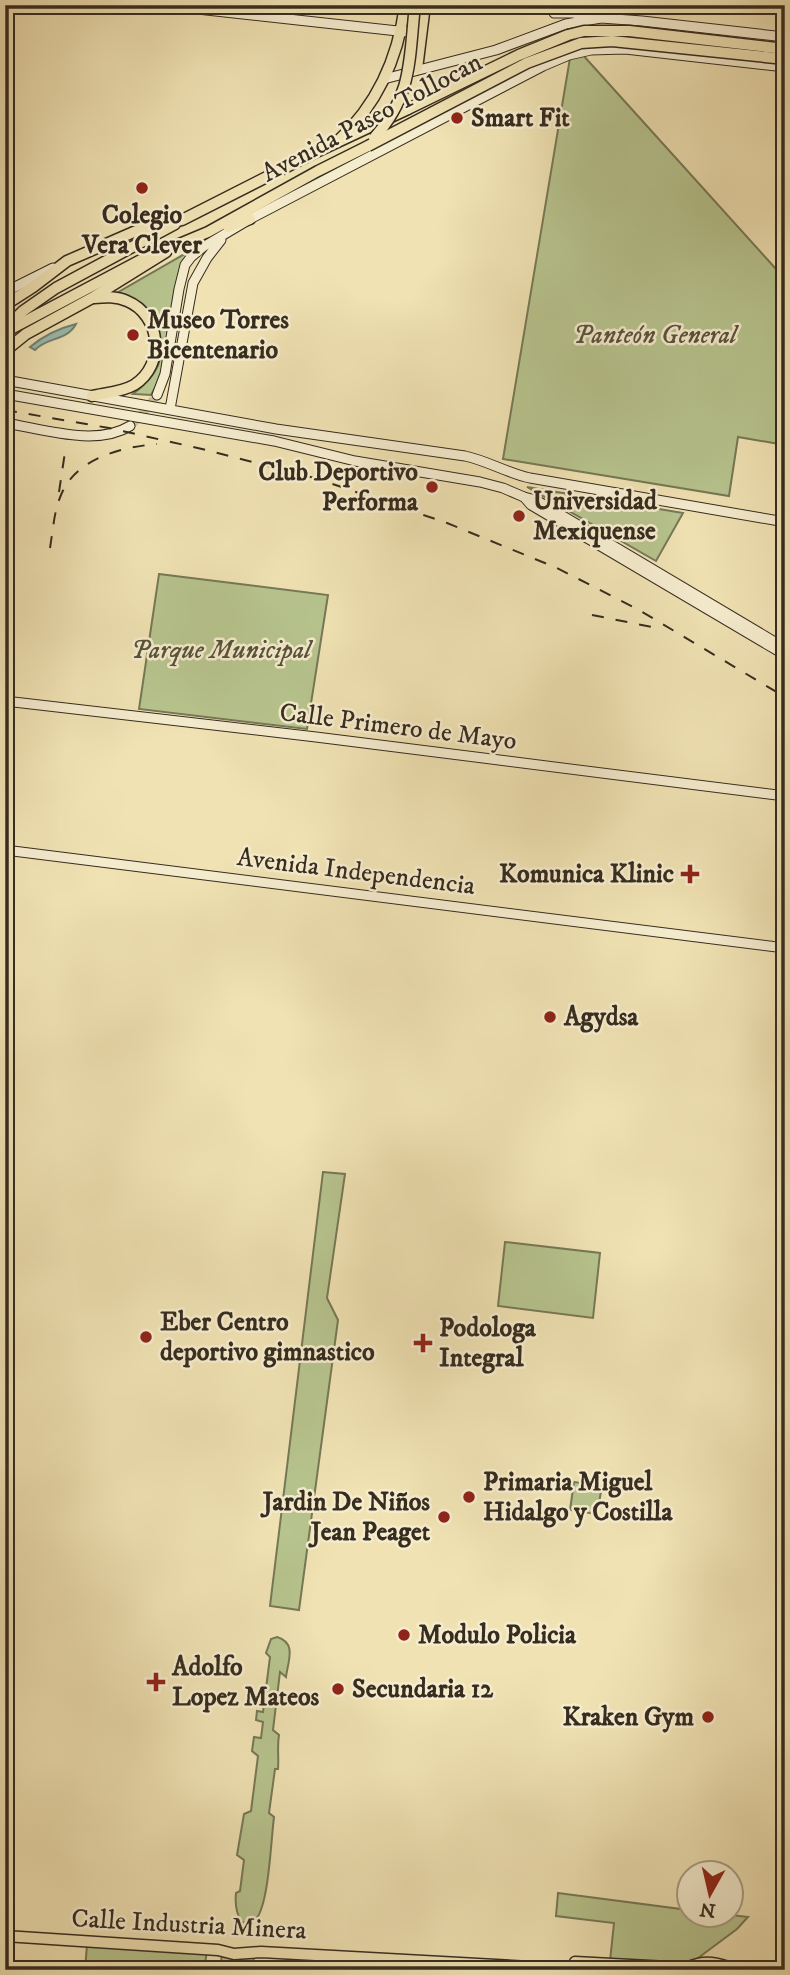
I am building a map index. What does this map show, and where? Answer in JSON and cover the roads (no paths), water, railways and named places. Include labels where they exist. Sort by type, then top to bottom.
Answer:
[{"type":"main road","points":[[161,5],[422,34]]},
{"type":"main road","points":[[336,143],[368,109],[384,79],[401,31],[415,7]]},
{"type":"main road","points":[[415,7],[422,34],[416,69]]},
{"type":"main road","points":[[368,146],[389,122],[403,96],[415,7]]},
{"type":"main road","points":[[554,13],[601,18]]},
{"type":"main road","name":"Avenida Paseo Tollocan","points":[[384,79],[495,50],[566,24],[601,18],[785,37]]},
{"type":"main road","points":[[642,21],[637,25],[635,35],[639,45],[646,51]]},
{"type":"main road","name":"Avenida Paseo Tollocan","points":[[5,292],[136,231],[182,219],[519,55],[568,35],[629,31],[785,49]]},
{"type":"main road","points":[[538,34],[546,40],[549,47],[549,55],[543,66]]},
{"type":"main road","name":"Avenida Paseo Tollocan","points":[[5,330],[141,260],[208,232],[318,170],[527,62],[581,43],[612,41],[785,59]]},
{"type":"main road","name":"Avenida Paseo Tollocan","points":[[157,395],[165,374],[185,265],[203,247],[250,219],[543,66],[569,55],[591,50],[625,48],[785,67]]},
{"type":"main road","points":[[5,330],[41,298],[182,219]]},
{"type":"main road","points":[[208,232],[250,219]]},
{"type":"main road","points":[[170,410],[193,283],[207,258],[227,233]]},
{"type":"main road","points":[[5,351],[26,334],[92,298],[177,246]]},
{"type":"main road","name":"Avenida Paseo Tollocan","points":[[5,305],[67,261]]},
{"type":"main road","points":[[92,298],[120,298],[137,307],[153,327],[156,347],[151,366],[138,381],[120,390],[92,396]]},
{"type":"main road","points":[[5,380],[276,429],[465,456],[520,476],[785,522]]},
{"type":"main road","points":[[5,394],[274,441],[330,456],[480,482],[519,495],[531,505],[656,575],[785,655]]},
{"type":"main road","points":[[5,423],[95,437],[113,435],[130,426]]},
{"type":"main road","points":[[519,495],[520,476]]},
{"type":"main road","points":[[696,599],[785,648]]},
{"type":"main road","name":"Calle Primero de Mayo","points":[[5,701],[785,796]]},
{"type":"main road","name":"Avenida Independencia","points":[[5,850],[785,948]]},
{"type":"main road","name":"Calle Industria Minera","points":[[5,1936],[218,1950],[234,1954],[261,1952],[585,1970]]},
{"type":"main road","name":"Calle Industria Minera","points":[[370,1957],[393,1954],[687,1968],[712,1962],[737,1970]]},
{"type":"tunnel","points":[[130,426],[157,395]]},
{"type":"railway","points":[[5,410],[109,428],[202,449],[318,479],[447,523],[557,568],[639,610],[785,697]]},
{"type":"railway","points":[[50,548],[61,495],[77,472],[89,463],[115,452],[157,444]]},
{"type":"railway","points":[[59,492],[65,452]]},
{"type":"railway","points":[[592,615],[662,629]]},
{"type":"place","name":"Smart Fit","points":[[457,118]]},
{"type":"place","name":"Colegio Vera Clever","points":[[142,188]]},
{"type":"place","name":"Museo Torres Bicentenario","points":[[133,335]]},
{"type":"place","name":"Club Deportivo Performa","points":[[432,487]]},
{"type":"place","name":"Universidad Mexiquense","points":[[519,516]]},
{"type":"place","name":"Komunica Klinic","points":[[690,874]]},
{"type":"place","name":"Agydsa","points":[[550,1017]]},
{"type":"place","name":"Eber Centro deportivo gimnastico","points":[[146,1337]]},
{"type":"place","name":"Podologa Integral","points":[[423,1343]]},
{"type":"place","name":"Primaria Miguel Hidalgo y Costilla","points":[[469,1497]]},
{"type":"place","name":"Jardin De Niños Jean Peaget","points":[[444,1517]]},
{"type":"place","name":"Modulo Policia","points":[[404,1635]]},
{"type":"place","name":"Adolfo Lopez Mateos","points":[[156,1682]]},
{"type":"place","name":"Secundaria 12","points":[[338,1689]]},
{"type":"place","name":"Kraken Gym","points":[[708,1717]]},
{"type":"park label","name":"Panteón General","points":[[655,335]]},
{"type":"park label","name":"Parque Municipal","points":[[221,650]]}]
